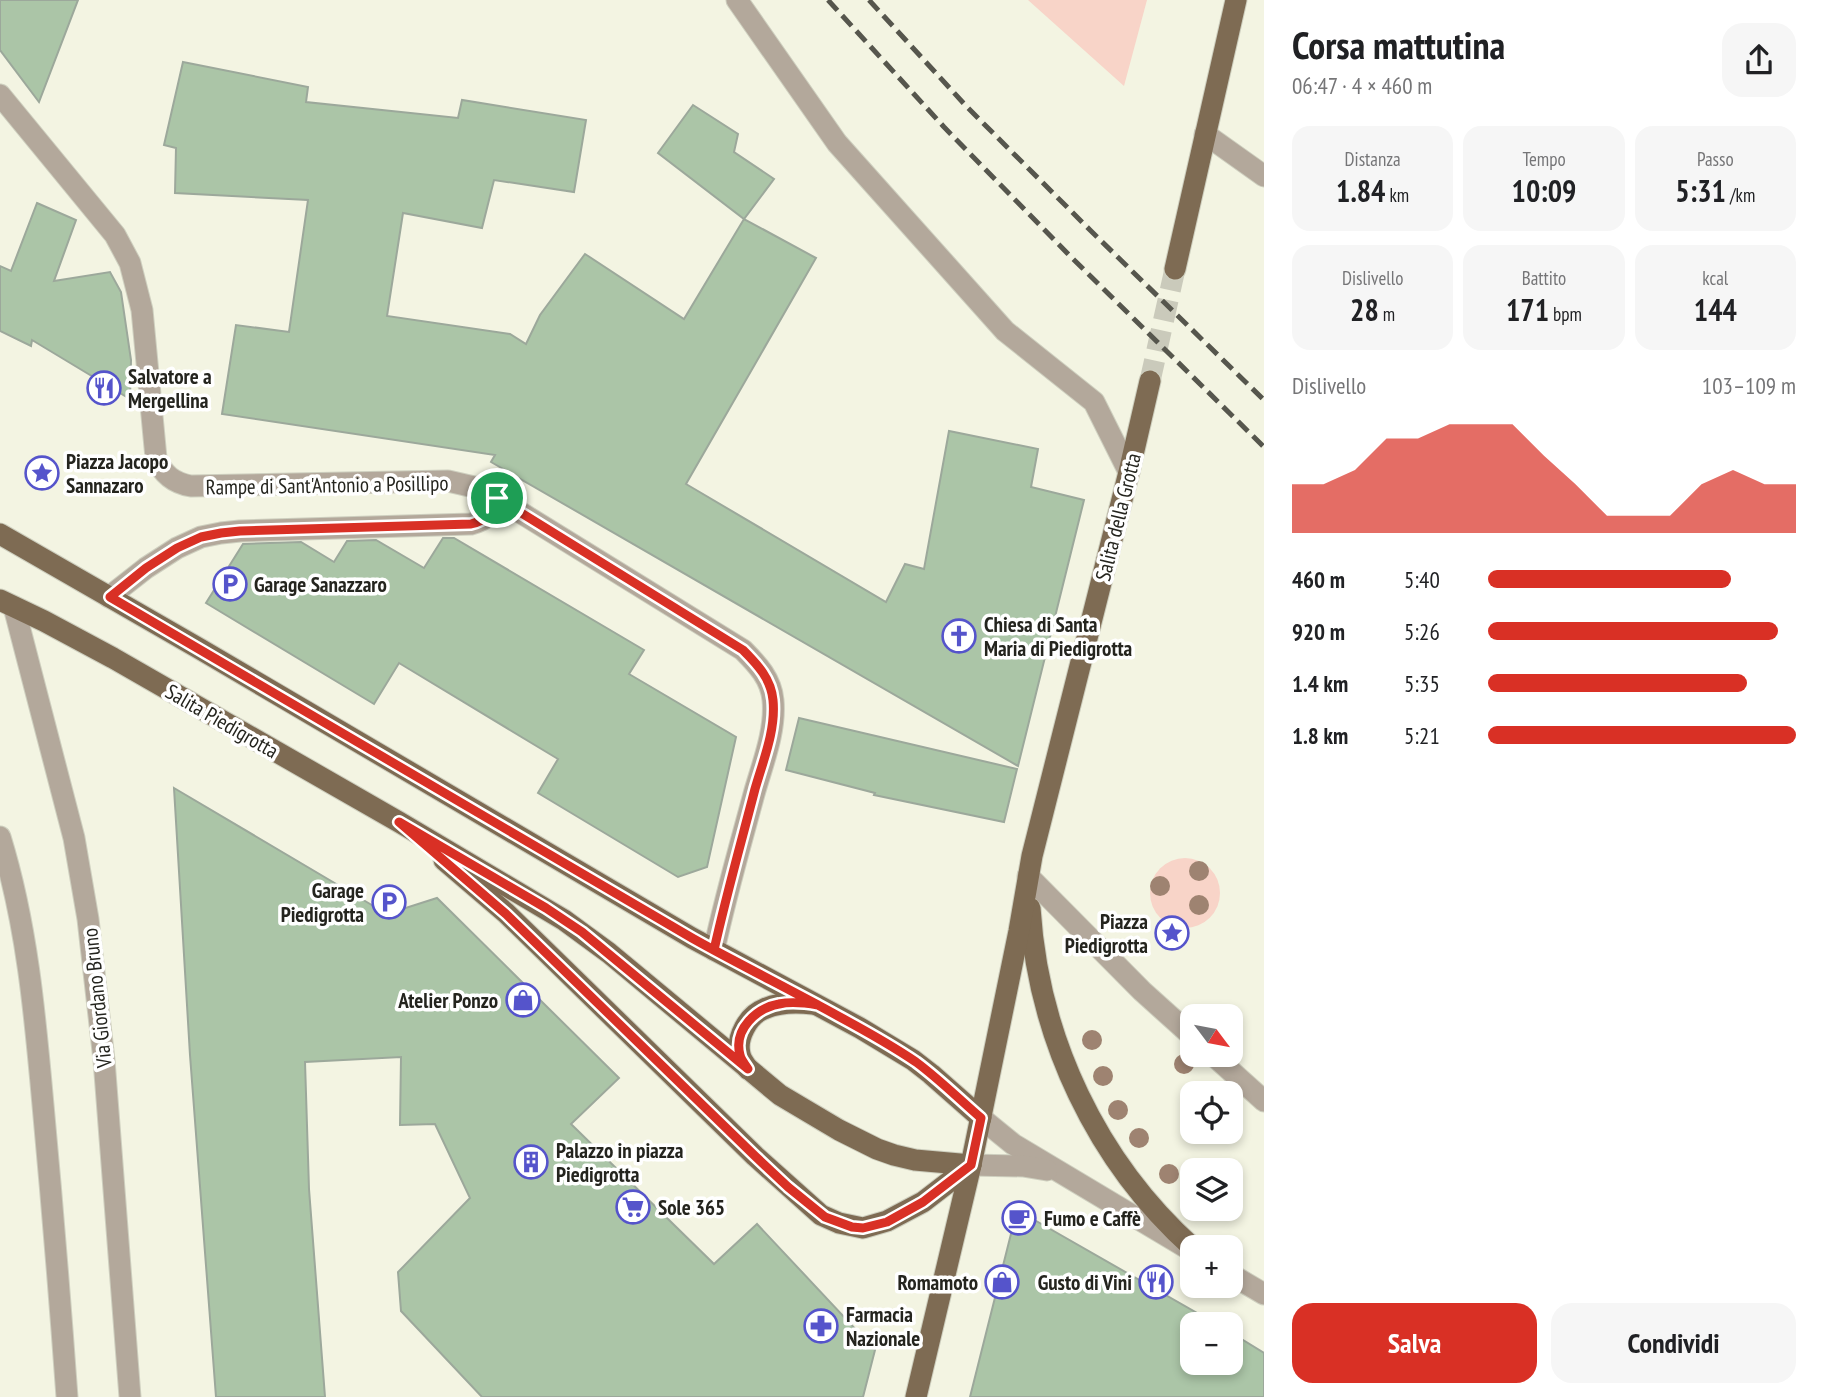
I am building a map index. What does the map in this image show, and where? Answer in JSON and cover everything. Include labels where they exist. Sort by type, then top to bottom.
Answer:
[{"type":"main road","points":[[1175,269],[1236,0]]},
{"type":"main road","name":"Salita della Grotta","points":[[916,1397],[971,1165],[1030,866],[1150,381]]},
{"type":"main road","points":[[0,534],[714,950],[818,1005],[913,1060],[981,1118]]},
{"type":"main road","name":"Salita Piedigrotta","points":[[5,610],[44,621],[113,658],[546,908],[582,932],[748,1069],[791,1101],[839,1130],[894,1156],[971,1165]]},
{"type":"main road","name":"Salita Piedigrotta","points":[[399,822],[515,922],[763,1164],[825,1217],[863,1228],[887,1222],[923,1202],[971,1165]]},
{"type":"main road","points":[[1030,866],[1036,958],[1044,1001],[1074,1086],[1095,1128],[1123,1170],[1153,1208],[1180,1236]]},
{"type":"main road","points":[[748,1069],[740,1054],[740,1036],[759,1011],[780,1004],[818,1005]]},
{"type":"street","points":[[737,0],[837,143],[1005,331],[1094,401],[1129,472]]},
{"type":"street","name":"Rampe di Sant'Antonio a Posillipo","points":[[0,95],[123,247],[135,278],[142,310],[156,458],[170,478],[191,486],[448,481],[474,487],[497,498],[743,650],[761,668],[773,700],[771,732],[714,950]]},
{"type":"street","points":[[1205,134],[1264,176]]},
{"type":"street","name":"Rampe di Sant'Antonio a Posillipo","points":[[110,597],[146,568],[177,548],[201,537],[240,531],[471,524],[483,521],[494,508],[497,498]]},
{"type":"street","name":"Via Giordano Bruno","points":[[5,610],[44,728],[74,838],[88,919],[104,1060],[130,1397]]},
{"type":"street","points":[[0,838],[20,910],[33,1002],[52,1198],[67,1397]]},
{"type":"street","points":[[1030,866],[1142,991],[1180,1025]]},
{"type":"street","points":[[1227,1068],[1264,1101]]},
{"type":"street","points":[[981,1118],[1013,1144],[1180,1242]]},
{"type":"street","name":"Salita Piedigrotta","points":[[971,1165],[1032,1167],[1056,1172],[1077,1183]]},
{"type":"street","points":[[1243,1282],[1264,1294]]},
{"type":"shaded area","points":[[1028,0],[1147,0],[1124,86]]},
{"type":"shaded area","points":[[1185,858],[1210,868],[1220,893],[1210,918],[1185,928],[1160,918],[1150,893],[1160,868]]},
{"type":"building","points":[[0,0],[78,0],[39,102],[0,50]]},
{"type":"building","points":[[183,62],[308,87],[306,102],[458,118],[462,100],[586,120],[574,192],[494,180],[482,228],[403,213],[387,316],[510,334],[526,344],[540,315],[585,254],[684,319],[744,219],[816,258],[686,484],[886,602],[905,564],[924,569],[949,431],[1038,449],[1031,487],[1084,500],[1018,766],[491,462],[495,455],[222,414],[236,325],[289,332],[308,200],[175,193],[176,148],[164,145]]},
{"type":"building","points":[[693,105],[738,134],[734,152],[774,179],[744,219],[658,153]]},
{"type":"building","points":[[37,203],[76,220],[54,281],[110,272],[121,292],[131,360],[130,399],[32,340],[31,346],[0,331],[0,266],[11,271]]},
{"type":"building","points":[[443,538],[454,538],[644,650],[629,674],[736,737],[707,867],[678,877],[538,793],[558,759],[399,663],[374,704],[206,603],[243,544],[301,542],[334,562],[347,541],[376,540],[424,568]]},
{"type":"building","points":[[799,718],[1017,769],[1004,822],[874,795],[875,793],[786,770]]},
{"type":"building","points":[[174,788],[387,914],[437,898],[619,1078],[571,1124],[714,1264],[757,1224],[875,1350],[863,1397],[482,1397],[401,1311],[398,1272],[470,1198],[435,1124],[400,1125],[401,1057],[305,1062],[309,1189],[325,1397],[216,1397],[190,1055]]},
{"type":"building","points":[[1017,1210],[1195,1312],[1180,1312],[1180,1375],[1243,1375],[1243,1340],[1264,1353],[1264,1397],[970,1397]]},
{"type":"tunnel","points":[[1150,381],[1175,269]]},
{"type":"railway","points":[[828,0],[944,127],[1069,255],[1264,447]]},
{"type":"railway","points":[[869,0],[967,107],[1264,400]]},
{"type":"place","name":"Salvatore a Mergellina","points":[[104,388]]},
{"type":"place","name":"Piazza Jacopo Sannazaro","points":[[42,473]]},
{"type":"place","name":"Garage Sanazzaro","points":[[230,584]]},
{"type":"place","name":"Chiesa di Santa Maria di Piedigrotta","points":[[959,636]]},
{"type":"place","name":"Garage Piedigrotta","points":[[389,902]]},
{"type":"place","name":"Piazza Piedigrotta","points":[[1172,933]]},
{"type":"place","name":"Atelier Ponzo","points":[[523,1000]]},
{"type":"place","name":"Palazzo in piazza Piedigrotta","points":[[531,1162]]},
{"type":"place","name":"Sole 365","points":[[633,1207]]},
{"type":"place","name":"Fumo e Caffè","points":[[1019,1218]]},
{"type":"place","name":"Romamoto","points":[[1002,1282]]},
{"type":"place","name":"Gusto di Vini","points":[[1156,1282]]},
{"type":"place","name":"Farmacia Nazionale","points":[[821,1326]]},
{"type":"route","points":[[497,498],[494,508],[483,521],[471,524],[240,531],[201,537],[177,548],[146,568],[110,597],[692,938],[714,950],[769,978],[860,1028],[913,1060],[981,1118],[971,1165],[923,1202],[887,1222],[863,1228],[839,1223],[821,1215],[755,1156],[506,914],[399,822],[582,932],[748,1069],[741,1059],[740,1036],[759,1011],[780,1004],[818,1005],[714,950],[771,732],[773,700],[761,668],[743,650],[497,498]]}]
